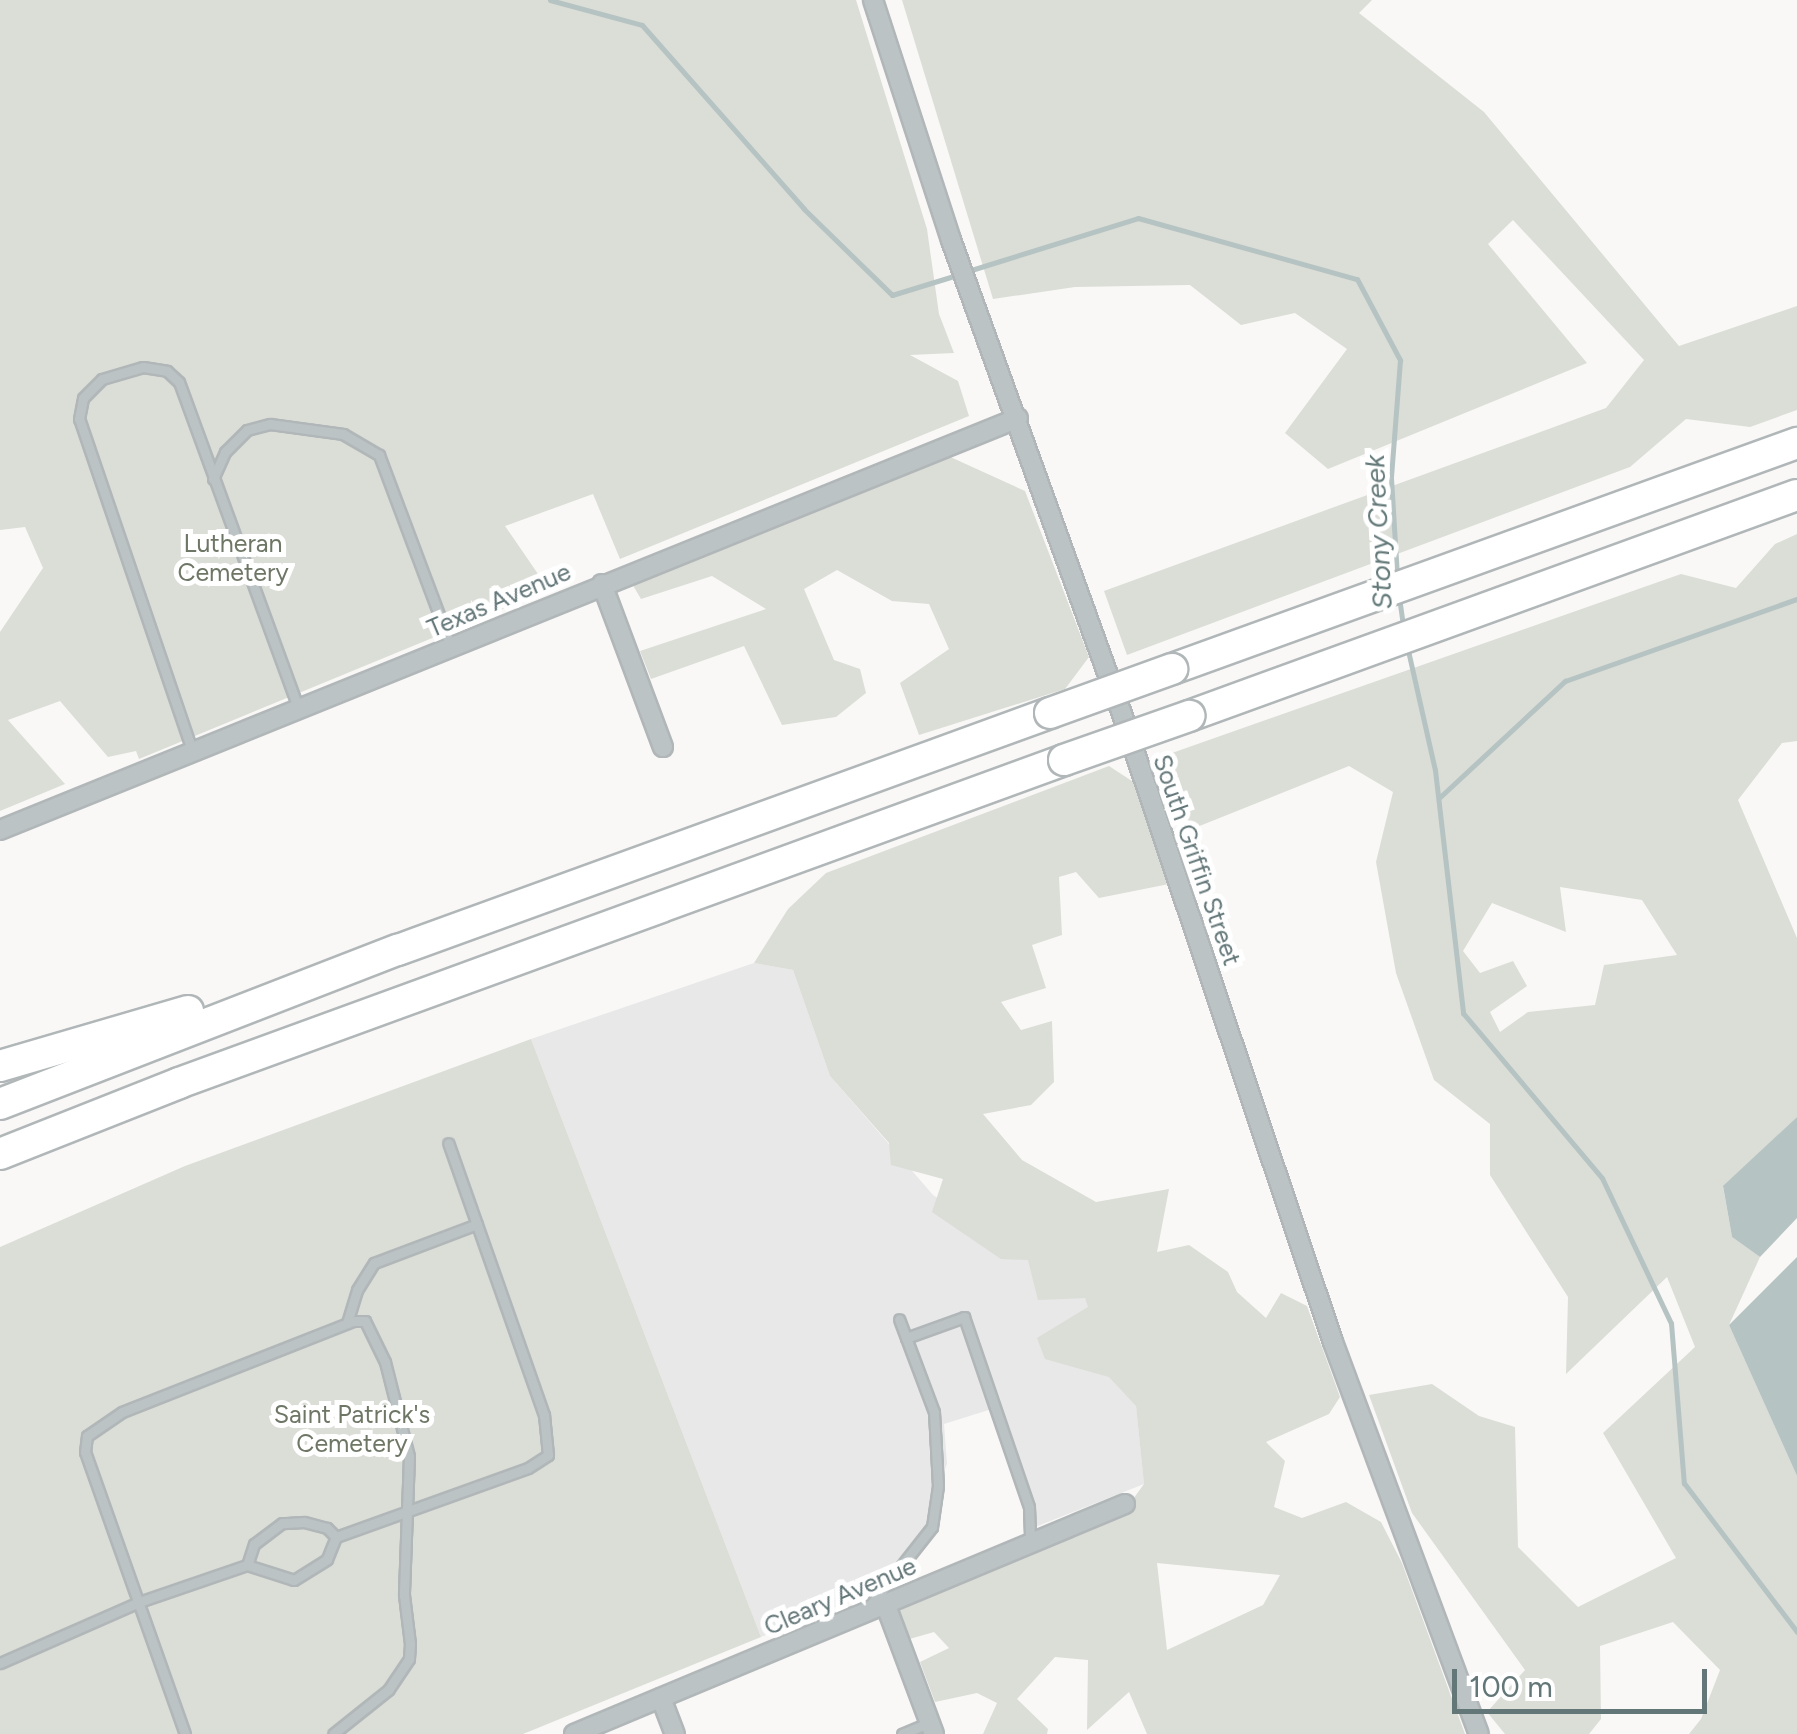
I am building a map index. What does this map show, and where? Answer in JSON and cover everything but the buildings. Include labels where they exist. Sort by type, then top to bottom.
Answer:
[{"type":"highway","points":[[0,1104],[398,950],[1797,443]]},
{"type":"highway","points":[[0,1154],[179,1083],[1797,495]]},
{"type":"highway","points":[[0,1066],[398,950]]},
{"type":"street","name":"South Griffin Street","points":[[873,0],[959,262],[1018,418],[1333,1342],[1479,1734]]},
{"type":"street","name":"Texas Avenue","points":[[0,830],[1018,418]]},
{"type":"street","points":[[602,584],[663,747]]},
{"type":"street","name":"Cleary Avenue","points":[[574,1734],[1125,1504]]},
{"type":"street","points":[[885,1603],[932,1728]]},
{"type":"street","points":[[661,1698],[675,1734]]},
{"type":"lane","points":[[192,753],[79,419],[83,398],[102,379],[144,367],[167,370],[179,382],[299,711]]},
{"type":"lane","points":[[213,478],[226,452],[247,430],[270,424],[343,434],[379,455],[451,647]]},
{"type":"lane","points":[[0,1664],[139,1602],[247,1565],[294,1580],[326,1559],[336,1537],[528,1468],[548,1455],[544,1415],[448,1144]]},
{"type":"lane","points":[[347,1323],[358,1290],[374,1263],[476,1224]]},
{"type":"lane","points":[[906,1338],[964,1317],[1029,1508],[1030,1544]]},
{"type":"lane","points":[[866,1612],[932,1528],[936,1500],[934,1412],[899,1318]]},
{"type":"lane","points":[[185,1734],[85,1452],[87,1436],[122,1412],[347,1323],[365,1322],[385,1362],[410,1456],[411,1509],[404,1545],[408,1659],[388,1690],[333,1734]]},
{"type":"lane","points":[[247,1565],[254,1544],[282,1523],[292,1520],[326,1528],[336,1537]]},
{"type":"lane","points":[[902,1734],[932,1728]]},
{"type":"shaded area","points":[[754,963],[793,970],[830,1076],[933,1195],[1085,1298],[1136,1405],[1144,1484],[1030,1529],[1029,1507],[995,1408],[944,1424],[947,1464],[938,1486],[932,1527],[884,1588],[761,1637],[531,1039]]},
{"type":"shaded area","points":[[1797,1117],[1797,1218],[1760,1257],[1732,1237],[1723,1186]]},
{"type":"shaded area","points":[[1797,1257],[1797,1476],[1729,1325]]},
{"type":"green space","name":"Lutheran Cemetery","points":[[0,0],[856,0],[927,229],[939,314],[954,353],[910,355],[958,381],[969,416],[620,559],[593,494],[505,526],[549,590],[139,759],[136,751],[108,757],[60,701],[8,720],[65,784],[0,811],[0,632],[43,568],[25,527],[0,530]]},
{"type":"green space","points":[[902,0],[1372,0],[1359,13],[1484,112],[1679,346],[1797,306],[1797,410],[1750,427],[1686,419],[1630,467],[1127,655],[1104,591],[1606,408],[1644,360],[1513,220],[1488,244],[1587,363],[1328,469],[1285,433],[1347,349],[1295,313],[1241,325],[1190,285],[1075,287],[993,299]]},
{"type":"green space","points":[[946,455],[1025,491],[1089,657],[1065,689],[919,735],[900,683],[949,649],[929,604],[892,601],[837,570],[804,589],[834,660],[860,669],[866,693],[836,717],[782,725],[744,646],[651,679],[640,651],[766,609],[712,576],[641,599],[631,582]]},
{"type":"green space","points":[[1797,534],[1797,741],[1782,743],[1738,800],[1797,938],[1797,1117],[1723,1187],[1732,1237],[1760,1257],[1729,1325],[1797,1476],[1797,1734],[1689,1734],[1701,1719],[1720,1670],[1673,1622],[1600,1646],[1601,1719],[1589,1734],[1505,1734],[1487,1712],[1525,1670],[1412,1513],[1369,1395],[1432,1384],[1479,1416],[1515,1427],[1518,1547],[1578,1607],[1676,1558],[1603,1433],[1695,1347],[1667,1277],[1566,1374],[1568,1297],[1490,1175],[1490,1124],[1434,1080],[1396,973],[1376,862],[1393,792],[1349,766],[1182,833],[1155,759],[1681,574],[1736,588],[1775,544]],"holes":[[[1560,887],[1642,900],[1677,955],[1604,965],[1595,1005],[1528,1012],[1500,1032],[1490,1012],[1527,986],[1513,961],[1480,973],[1463,951],[1492,903],[1566,932]]]},
{"type":"green space","points":[[1109,766],[1135,783],[1169,884],[1099,898],[1076,872],[1059,877],[1062,935],[1032,945],[1046,988],[1001,1002],[1021,1030],[1052,1021],[1054,1082],[1031,1105],[983,1114],[1022,1160],[1096,1202],[1169,1189],[1157,1252],[1189,1245],[1228,1272],[1237,1292],[1266,1318],[1281,1293],[1307,1306],[1340,1397],[1329,1414],[1266,1442],[1285,1461],[1274,1507],[1302,1518],[1346,1502],[1381,1522],[1402,1563],[1465,1734],[1147,1734],[1129,1692],[1087,1730],[1088,1660],[1055,1657],[1017,1699],[1048,1729],[1047,1734],[983,1734],[997,1703],[977,1693],[935,1702],[920,1662],[949,1648],[934,1632],[906,1640],[895,1608],[1120,1517],[1144,1484],[1136,1406],[1109,1377],[1045,1359],[1037,1338],[1088,1307],[1085,1298],[1038,1300],[1028,1260],[1001,1259],[932,1212],[943,1179],[891,1165],[889,1143],[830,1076],[793,970],[754,963],[788,909],[826,873]],"holes":[[[1157,1563],[1280,1575],[1263,1605],[1167,1650]]]},
{"type":"green space","name":"Saint Patrick's Cemetery","points":[[531,1039],[761,1637],[523,1734],[0,1734],[0,1247],[185,1166]]},
{"type":"waterway","name":"Stony Creek","points":[[550,0],[642,25],[804,209],[892,295],[957,275]]},
{"type":"waterway","name":"Stony Creek","points":[[968,271],[1138,218],[1357,279],[1400,360],[1391,478],[1397,576]]},
{"type":"waterway","name":"Stony Creek","points":[[1399,597],[1403,625]]},
{"type":"waterway","points":[[1440,797],[1565,681],[1797,599]]},
{"type":"waterway","name":"Stony Creek","points":[[1407,646],[1435,770],[1463,1013],[1602,1178],[1671,1323],[1684,1483],[1797,1632]]}]
